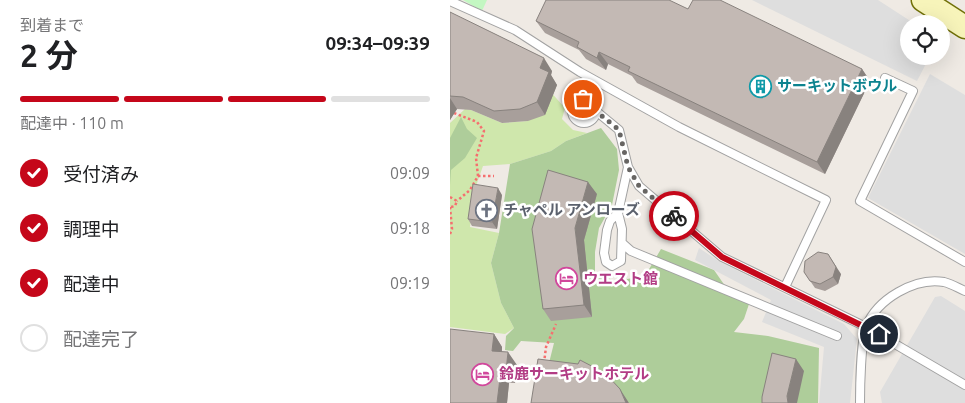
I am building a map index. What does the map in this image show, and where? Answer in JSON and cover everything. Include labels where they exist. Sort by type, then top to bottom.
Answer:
[{"type":"street","points":[[923,0],[965,27]]},
{"type":"lane","points":[[450,1],[515,30],[580,72],[679,127],[826,200],[785,287]]},
{"type":"lane","points":[[885,78],[913,91],[860,201],[965,262]]},
{"type":"lane","points":[[596,111],[619,130],[628,167],[639,186],[722,257],[866,327],[965,385]]},
{"type":"lane","points":[[618,213],[610,221],[604,253],[606,262],[612,266],[621,261],[622,229],[618,213],[628,167]]},
{"type":"lane","points":[[622,243],[631,251],[837,336]]},
{"type":"lane","points":[[860,403],[860,382],[866,327],[886,301],[915,285],[942,282],[965,291]]},
{"type":"path","points":[[450,234],[452,229],[450,207],[455,206],[457,201],[470,190],[478,176],[476,158],[484,131],[477,122],[454,114]]},
{"type":"path","points":[[478,176],[494,176]]},
{"type":"path","points":[[450,197],[457,201]]},
{"type":"path","points":[[543,366],[546,347],[556,324]]},
{"type":"green space","points":[[463,0],[487,0],[482,11]]},
{"type":"green space","points":[[548,89],[565,108],[562,119],[573,130],[587,133],[566,141],[551,151],[510,164],[483,166],[476,186],[470,227],[499,233],[491,263],[501,303],[514,328],[505,334],[450,327],[450,123],[465,109],[502,123],[528,121]]},
{"type":"green space","points":[[461,117],[467,129],[477,138],[465,158],[451,170],[450,185],[450,138]]},
{"type":"green space","points":[[601,128],[617,149],[619,170],[612,205],[599,228],[595,252],[595,272],[615,281],[645,276],[661,249],[714,270],[730,293],[749,304],[744,319],[734,332],[768,336],[819,348],[818,403],[629,403],[547,371],[554,343],[521,341],[513,351],[505,350],[506,336],[514,328],[501,303],[491,263],[499,233],[510,164],[551,151],[566,141]]},
{"type":"shaded area","points":[[752,0],[878,0],[901,15],[900,65],[925,65],[917,81]]},
{"type":"shaded area","points":[[930,74],[965,95],[965,254],[868,198]]},
{"type":"shaded area","points":[[699,248],[720,262],[844,324],[857,339],[850,403],[819,403],[824,347],[762,322],[771,300],[695,260]]},
{"type":"shaded area","points":[[941,296],[965,311],[965,403],[882,403],[880,392],[935,297]]},
{"type":"building","name":"サーキットボウル","points":[[546,0],[669,0],[688,9],[693,0],[720,0],[862,69],[817,162],[628,71],[630,67],[599,52],[597,58],[577,47],[579,42],[536,21]]},
{"type":"building","points":[[450,12],[544,58],[540,68],[549,72],[537,102],[520,109],[494,111],[463,97],[450,96]]},
{"type":"building","name":"ウエスト館","points":[[548,170],[588,182],[575,228],[584,305],[543,309],[532,229]]},
{"type":"building","name":"チャペル アンローズ","points":[[473,184],[498,188],[492,222],[468,219]]},
{"type":"building","points":[[818,252],[828,254],[836,267],[833,277],[820,284],[810,281],[804,272],[805,261]]},
{"type":"building","name":"鈴鹿サーキットホテル","points":[[450,329],[494,334],[492,351],[508,352],[506,371],[501,370],[497,403],[450,403]]},
{"type":"building","points":[[772,353],[796,359],[787,396],[788,403],[762,403]]},
{"type":"building","points":[[538,359],[578,364],[580,360],[605,373],[620,389],[626,403],[531,403]]},
{"type":"way so far","points":[[583,99],[590,101],[596,111],[619,130],[628,167],[639,186],[674,216]]},
{"type":"place","name":"サーキットボウル","points":[[761,86]]},
{"type":"place","name":"チャペル アンローズ","points":[[487,210]]},
{"type":"place","name":"ウエスト館","points":[[567,279]]},
{"type":"place","name":"鈴鹿サーキットホテル","points":[[483,374]]},
{"type":"route","points":[[674,216],[722,257],[879,334]]}]
